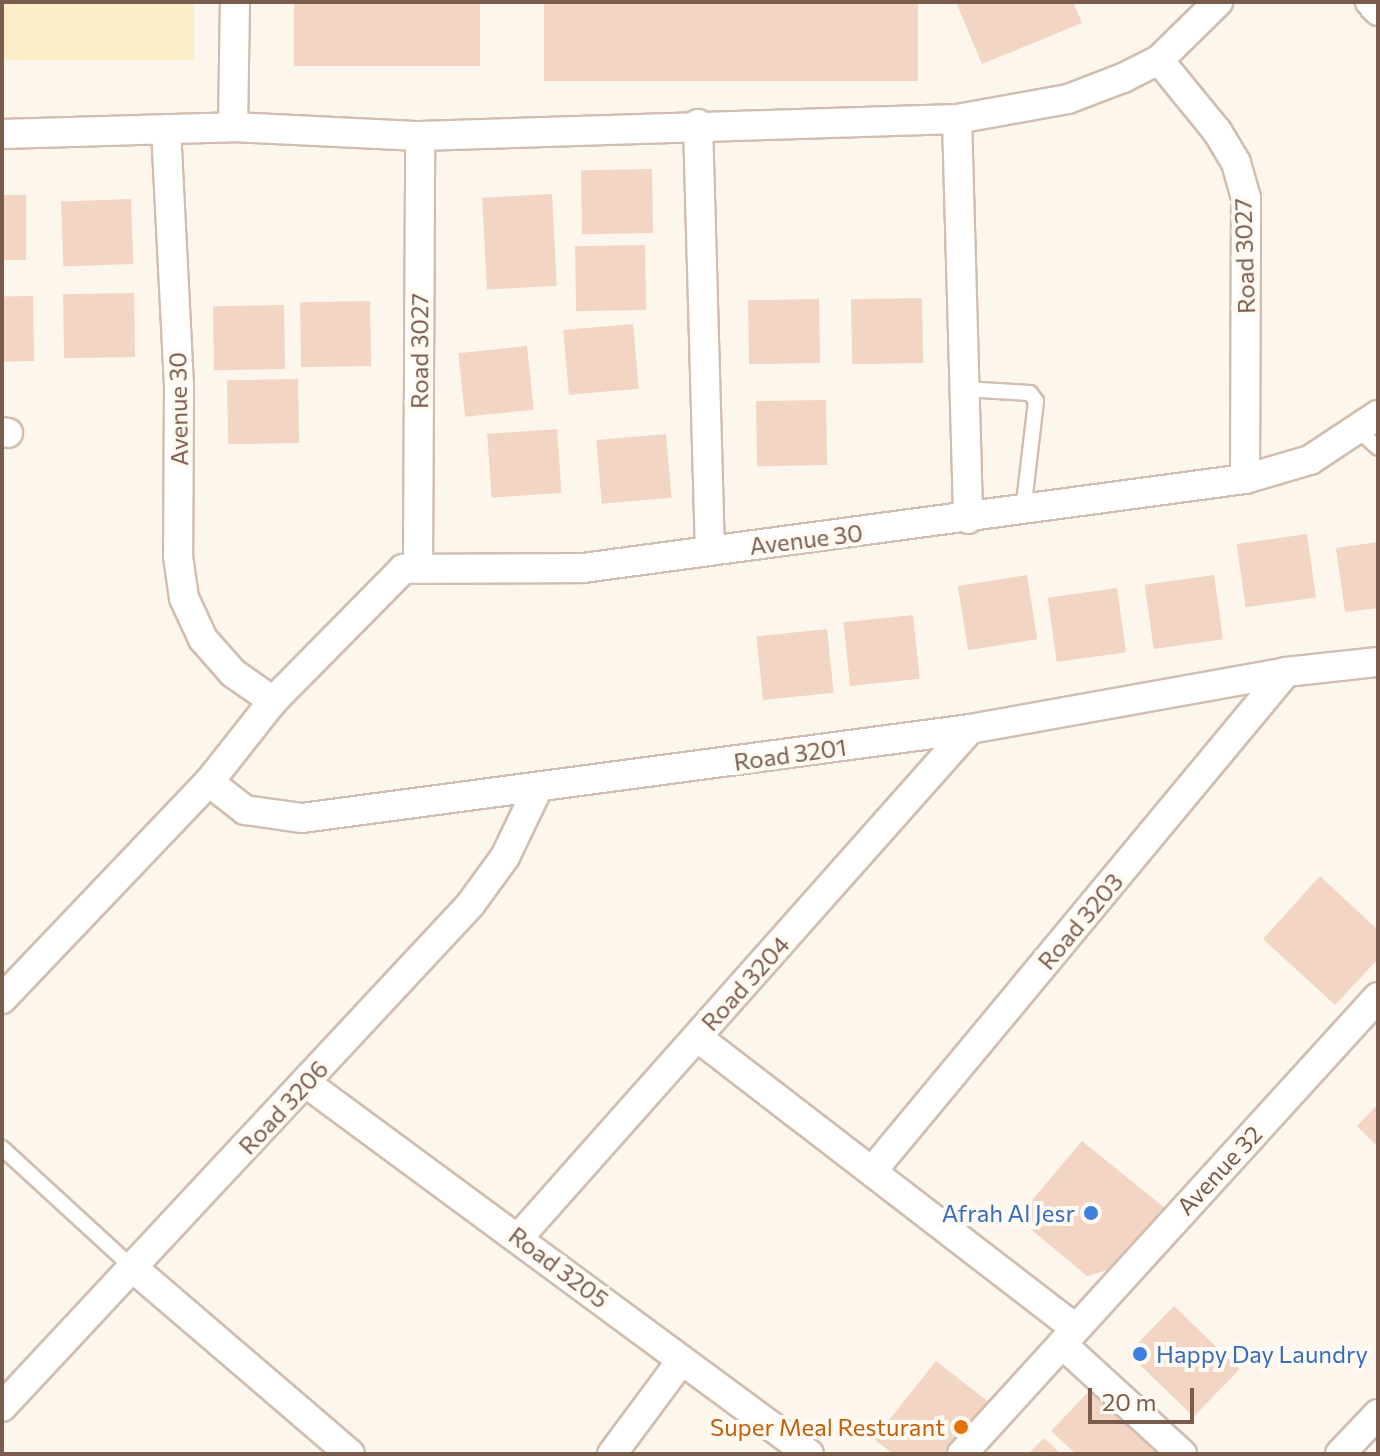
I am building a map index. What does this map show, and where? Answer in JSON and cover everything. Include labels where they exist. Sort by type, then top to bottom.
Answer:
[{"type":"street","points":[[233,127],[235,2]]},
{"type":"street","points":[[2,134],[233,127],[420,136],[698,124],[957,119],[1068,99],[1159,60],[1218,2]]},
{"type":"street","points":[[1370,2],[1378,11]]},
{"type":"street","name":"Road 3027","points":[[1159,60],[1217,131],[1236,163],[1246,198],[1245,479]]},
{"type":"street","points":[[957,119],[968,519]]},
{"type":"street","points":[[698,124],[710,550]]},
{"type":"street","name":"Avenue 30","points":[[166,129],[179,387],[178,556],[184,598],[203,639],[233,673],[273,701]]},
{"type":"street","name":"Road 3027","points":[[418,565],[420,136]]},
{"type":"street","name":"Avenue 30","points":[[418,565],[546,570],[968,519],[1245,479],[1310,460],[1371,431]]},
{"type":"street","points":[[2,999],[209,782],[273,701],[390,577],[418,565]]},
{"type":"street","name":"Road 3201","points":[[209,782],[245,810],[283,818],[538,788],[970,729],[1286,672],[1378,662]]},
{"type":"street","name":"Road 3203","points":[[873,1170],[1286,672]]},
{"type":"street","name":"Road 3204","points":[[520,1236],[970,729]]},
{"type":"street","name":"Road 3206","points":[[2,1407],[306,1083],[489,882],[538,788]]},
{"type":"street","name":"Avenue 32","points":[[962,1454],[1378,997]]},
{"type":"street","points":[[697,1037],[873,1170],[1068,1336],[1182,1454]]},
{"type":"street","name":"Road 3205","points":[[306,1083],[520,1236],[681,1361],[809,1454]]},
{"type":"street","points":[[132,1267],[318,1446],[350,1454]]},
{"type":"street","points":[[612,1454],[681,1361]]},
{"type":"street","points":[[1340,1454],[1378,1414]]},
{"type":"lane","points":[[964,389],[1030,393],[1036,401],[1023,511]]},
{"type":"lane","points":[[2,1148],[132,1267]]},
{"type":"sand","points":[[2,2],[194,2],[194,60],[2,60]]},
{"type":"building","points":[[294,2],[480,2],[480,66],[294,66]]},
{"type":"building","points":[[544,2],[918,2],[918,81],[544,81]]},
{"type":"building","points":[[956,2],[1073,2],[1082,23],[982,64]]},
{"type":"building","points":[[652,169],[653,233],[582,234],[581,170]]},
{"type":"building","points":[[552,194],[557,286],[487,290],[482,198]]},
{"type":"building","points":[[2,195],[26,195],[26,260],[2,260]]},
{"type":"building","points":[[131,199],[133,264],[63,266],[61,201]]},
{"type":"building","points":[[645,245],[646,310],[576,311],[575,246]]},
{"type":"building","points":[[134,293],[135,357],[64,358],[63,294]]},
{"type":"building","points":[[33,296],[34,361],[3,362],[2,297]]},
{"type":"building","points":[[922,298],[923,363],[852,364],[851,299]]},
{"type":"building","points":[[819,299],[820,363],[749,364],[748,300]]},
{"type":"building","points":[[370,301],[371,366],[301,367],[300,302]]},
{"type":"building","points":[[284,305],[285,369],[214,370],[213,306]]},
{"type":"building","points":[[633,324],[639,389],[569,395],[563,330]]},
{"type":"building","points":[[527,346],[534,410],[465,417],[458,353]]},
{"type":"building","points":[[298,379],[299,443],[228,444],[227,380]]},
{"type":"building","points":[[826,400],[827,465],[757,466],[756,401]]},
{"type":"building","points":[[557,429],[561,493],[492,498],[487,434]]},
{"type":"building","points":[[666,434],[672,498],[602,504],[596,440]]},
{"type":"building","points":[[1307,534],[1316,597],[1246,607],[1237,544]]},
{"type":"building","points":[[1378,542],[1378,608],[1345,612],[1336,548]]},
{"type":"building","points":[[1027,575],[1037,639],[968,650],[958,586]]},
{"type":"building","points":[[1214,575],[1223,639],[1154,649],[1145,585]]},
{"type":"building","points":[[1117,588],[1126,652],[1057,662],[1048,598]]},
{"type":"building","points":[[913,615],[920,679],[850,686],[843,622]]},
{"type":"building","points":[[827,629],[834,693],[763,700],[756,636]]},
{"type":"building","points":[[1320,876],[1378,930],[1378,959],[1335,1005],[1263,939]]},
{"type":"building","points":[[1378,1104],[1378,1147],[1357,1126]]},
{"type":"building","name":"Afrah Al Jesr","points":[[1082,1141],[1165,1208],[1118,1267],[1087,1276],[1017,1218]]},
{"type":"building","points":[[1174,1306],[1239,1369],[1194,1417],[1128,1353]]},
{"type":"building","points":[[936,1361],[990,1403],[950,1454],[893,1454],[874,1439]]},
{"type":"building","points":[[1092,1388],[1157,1450],[1152,1454],[1076,1454],[1051,1431]]},
{"type":"building","points":[[1044,1438],[1061,1454],[1028,1454]]},
{"type":"place","name":"Afrah Al Jesr","points":[[1091,1213]]},
{"type":"place","name":"Happy Day Laundry","points":[[1140,1354]]},
{"type":"place","name":"Super Meal Resturant","points":[[961,1427]]}]
